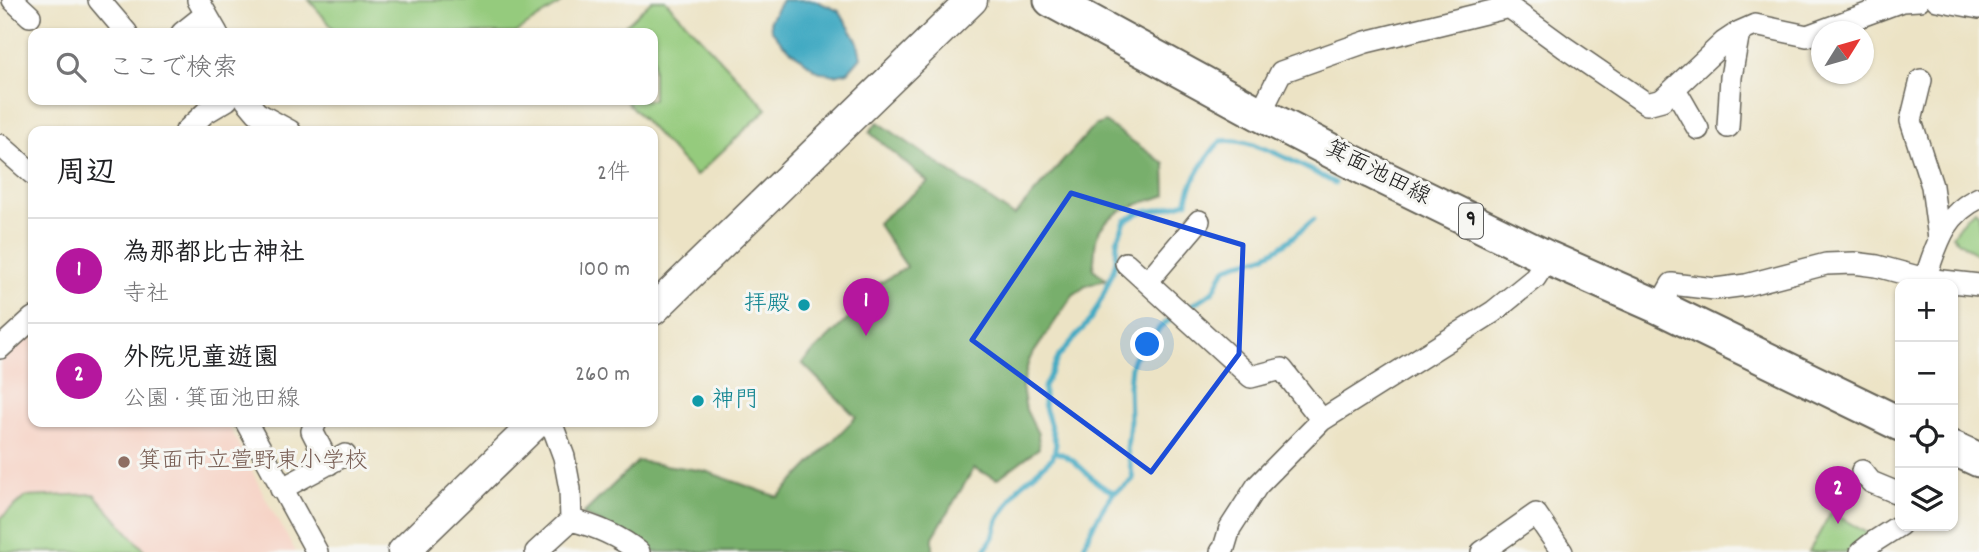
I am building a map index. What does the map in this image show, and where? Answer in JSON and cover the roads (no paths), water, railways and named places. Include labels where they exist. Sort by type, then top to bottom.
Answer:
[{"type":"main road","name":"箕面池田線","points":[[1051,0],[1260,114],[1548,258],[1659,307],[1895,422]]},
{"type":"main road","points":[[1958,450],[1979,460]]},
{"type":"street","points":[[13,0],[30,16]]},
{"type":"street","points":[[99,0],[123,28]]},
{"type":"street","points":[[658,305],[972,0]]},
{"type":"street","points":[[1260,114],[1281,72],[1366,42],[1509,7],[1647,104],[1662,100],[1724,42],[1755,25],[1807,36],[1907,0]]},
{"type":"street","points":[[1937,0],[1979,8]]},
{"type":"street","points":[[186,28],[202,7],[214,28]]},
{"type":"street","points":[[1728,127],[1731,77],[1739,32]]},
{"type":"street","points":[[1922,80],[1911,121],[1932,186],[1939,239]]},
{"type":"street","points":[[1675,89],[1698,129]]},
{"type":"street","points":[[191,126],[205,113],[219,105]]},
{"type":"street","points":[[250,105],[273,126]]},
{"type":"street","points":[[0,145],[28,170]]},
{"type":"street","points":[[1659,307],[1672,284],[1714,289],[1746,285],[1826,264],[1854,262],[1925,279],[1942,231],[1954,217],[1979,198]]},
{"type":"street","points":[[1147,282],[1199,221]]},
{"type":"street","points":[[1224,551],[1230,528],[1257,485],[1322,420],[1493,312],[1535,278],[1548,258]]},
{"type":"street","points":[[1126,263],[1251,377],[1282,369],[1322,420]]},
{"type":"street","points":[[1958,283],[1979,285]]},
{"type":"street","points":[[0,348],[28,323]]},
{"type":"street","points":[[249,427],[317,552]]},
{"type":"street","points":[[281,489],[337,460],[312,431],[314,427]]},
{"type":"street","points":[[403,552],[532,427]]},
{"type":"street","points":[[536,552],[571,520],[570,489],[564,457],[553,427]]},
{"type":"street","points":[[1862,471],[1871,482],[1895,492]]},
{"type":"street","points":[[1482,552],[1536,514],[1562,552]]},
{"type":"street","points":[[571,520],[595,526],[639,552]]},
{"type":"street","points":[[1861,552],[1895,528]]},
{"type":"water","points":[[782,0],[814,0],[839,11],[857,40],[861,57],[848,72],[834,75],[817,71],[783,44],[771,29],[770,20]]},
{"type":"waterway","points":[[984,552],[994,535],[998,520],[1019,487],[1053,457],[1056,444],[1044,404],[1044,387],[1059,356],[1091,319],[1102,298],[1113,271],[1117,241],[1125,221],[1140,212],[1187,202],[1200,170],[1221,141],[1249,143],[1264,148],[1335,183]]},
{"type":"waterway","points":[[1185,309],[1213,291],[1227,268],[1274,251],[1313,220]]},
{"type":"waterway","points":[[1083,552],[1091,530],[1106,503],[1115,492],[1133,479],[1127,449],[1129,385],[1134,357],[1148,345],[1160,327],[1177,315]]},
{"type":"waterway","points":[[1056,452],[1072,460],[1100,485],[1116,492]]},
{"type":"place","name":"拝殿","points":[[804,305]]},
{"type":"place","name":"為那都比古神社","points":[[866,336]]},
{"type":"place","name":"神門","points":[[698,401]]},
{"type":"place","name":"箕面市立萱野東小学校","points":[[124,462]]},
{"type":"place","name":"外院児童遊園","points":[[1838,524]]}]
